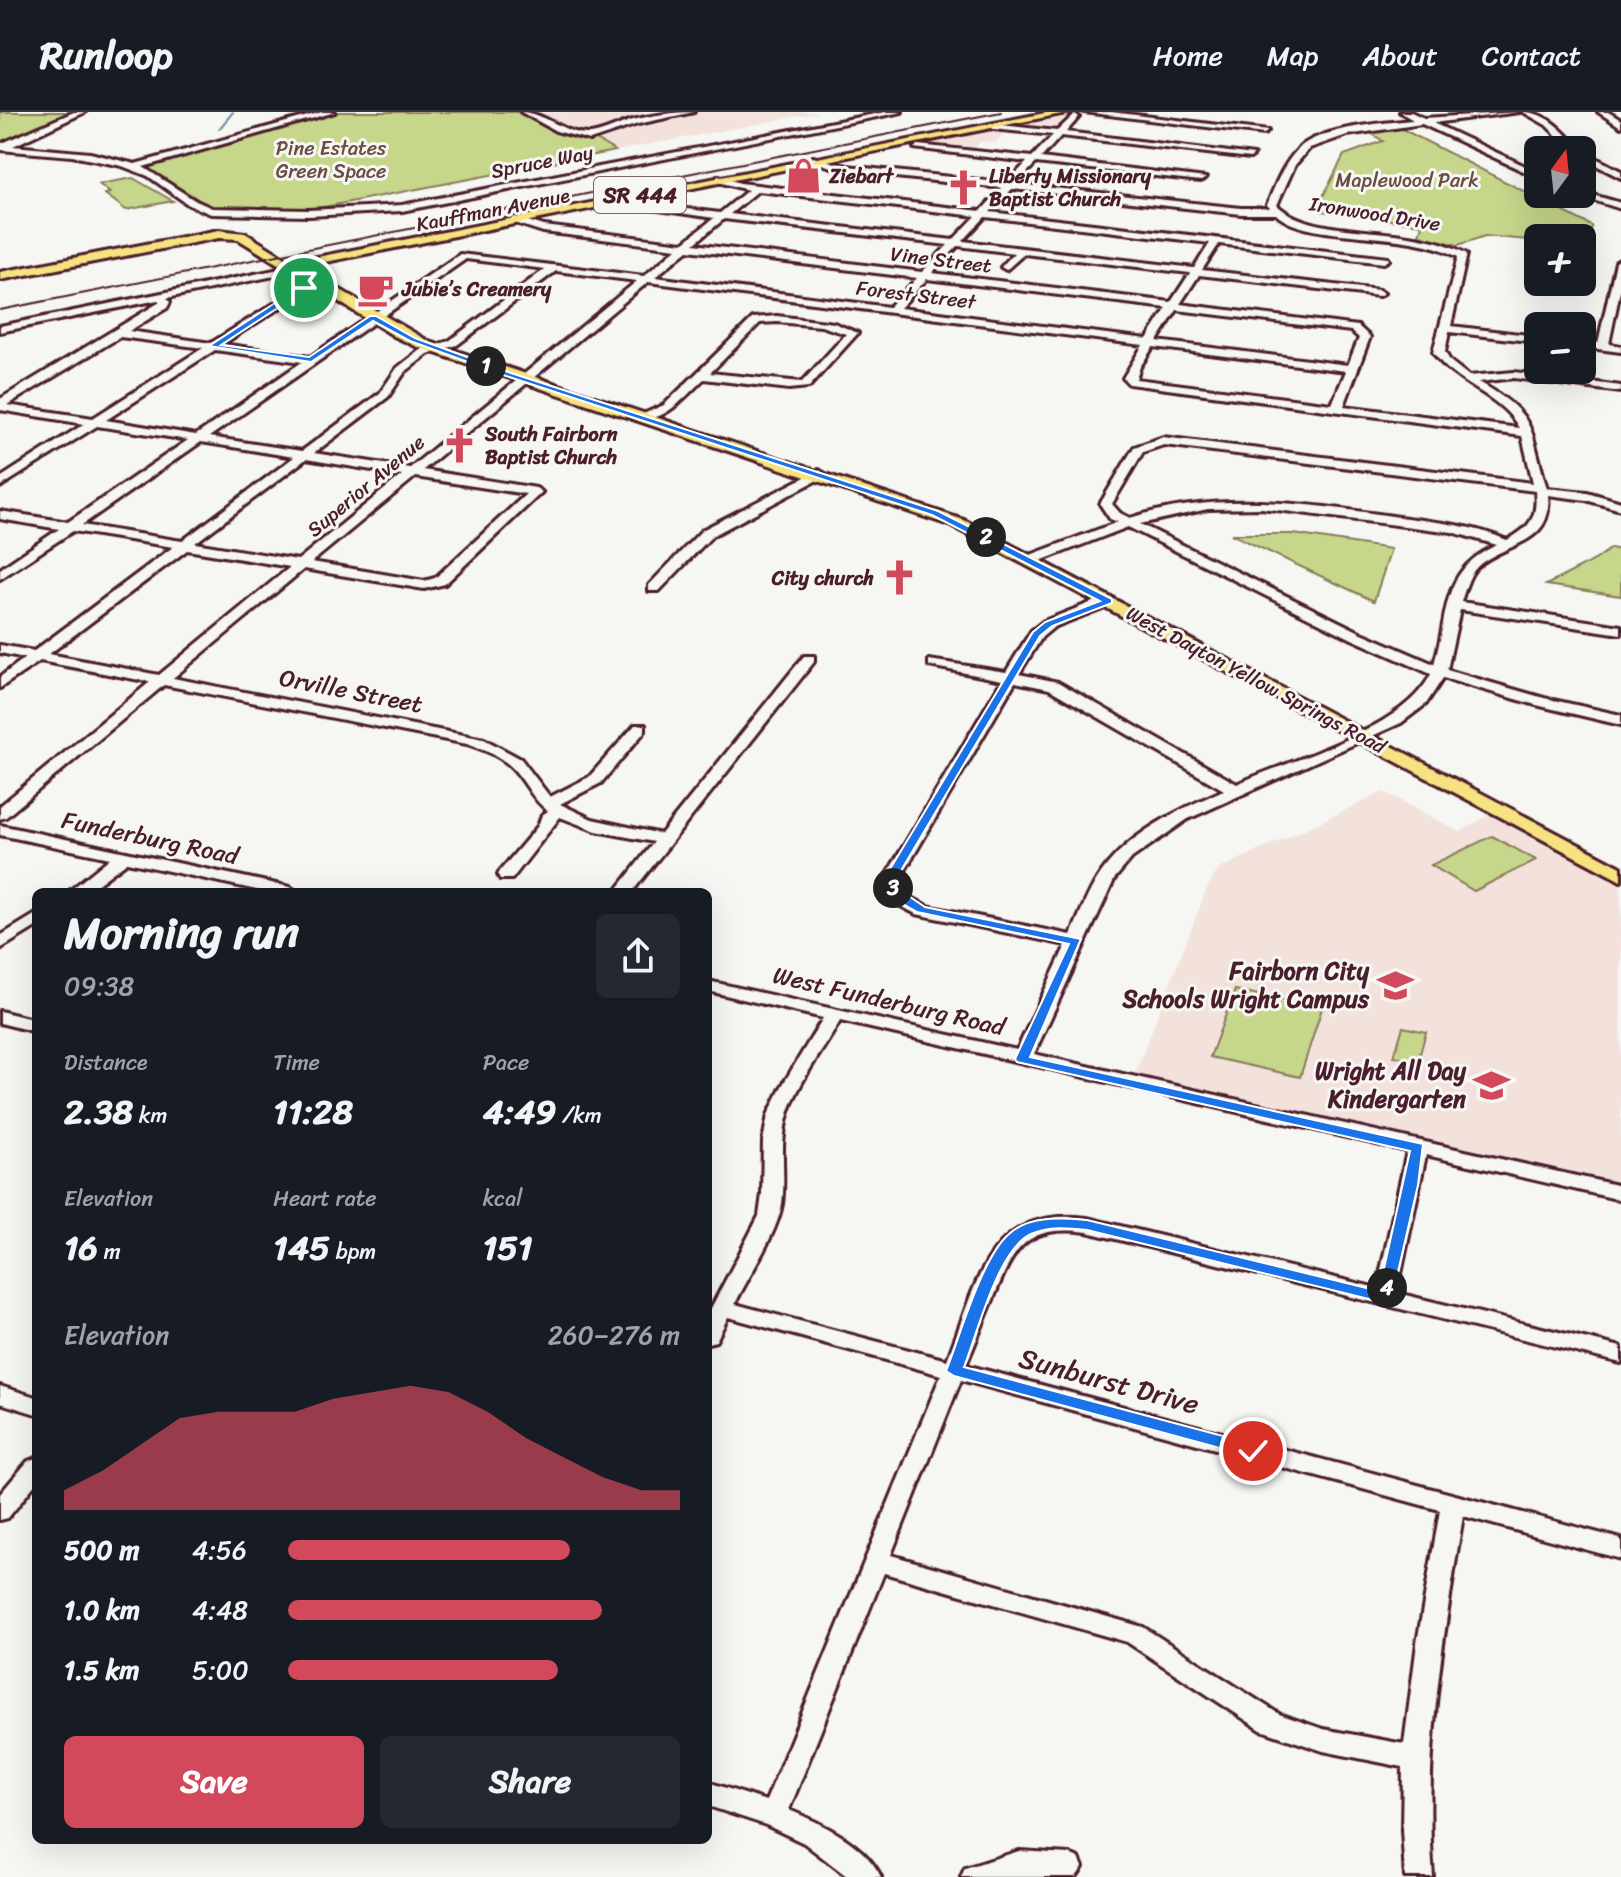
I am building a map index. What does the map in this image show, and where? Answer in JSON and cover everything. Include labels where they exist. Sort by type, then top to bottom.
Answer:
[{"type":"main road","name":"Kauffman Avenue","points":[[291,267],[993,126],[1070,114]]},
{"type":"main road","points":[[0,276],[219,234],[247,240]]},
{"type":"main road","name":"West Dayton Yellow Springs Road","points":[[247,240],[373,317],[435,348],[935,513],[1108,601],[1621,875]]},
{"type":"main road","points":[[0,285],[225,241],[247,240]]},
{"type":"street","points":[[1,148],[81,112]]},
{"type":"street","points":[[135,167],[331,112]]},
{"type":"street","points":[[525,112],[559,129],[590,137],[636,122],[690,112]]},
{"type":"street","name":"Spruce Way","points":[[192,203],[220,210],[243,211],[350,207],[855,112]]},
{"type":"street","name":"Spruce Way","points":[[1,148],[97,158],[135,167],[154,175],[203,209],[235,214],[389,210],[898,112]]},
{"type":"street","points":[[1088,112],[1264,131]]},
{"type":"street","points":[[1404,112],[1524,168]]},
{"type":"street","name":"Ironwood Drive","points":[[1022,1059],[1107,876],[1124,854],[1162,826],[1362,736],[1418,704],[1430,690],[1439,671],[1456,605],[1470,567],[1530,533],[1542,518],[1542,490],[1528,433],[1503,401],[1440,356],[1444,328],[1464,261],[1457,251],[1421,238],[1308,225],[1275,211],[1272,203],[1299,153],[1309,145],[1352,132],[1516,112]]},
{"type":"street","points":[[1527,112],[1549,123],[1562,136]]},
{"type":"street","points":[[1602,112],[1621,124]]},
{"type":"street","points":[[621,114],[636,122]]},
{"type":"street","points":[[892,310],[1058,136],[1070,114]]},
{"type":"street","points":[[993,126],[1058,136],[1250,155]]},
{"type":"street","points":[[918,148],[1201,178]]},
{"type":"street","points":[[816,162],[1241,211],[1275,211]]},
{"type":"street","points":[[1596,162],[1621,175]]},
{"type":"street","points":[[722,181],[756,188],[1384,260]]},
{"type":"street","name":"Superior Avenue","points":[[0,814],[756,188]]},
{"type":"street","points":[[1596,199],[1621,206]]},
{"type":"street","points":[[636,206],[1021,251],[1108,266],[1196,272],[1379,293]]},
{"type":"street","name":"Vine Street","points":[[518,221],[543,229],[1362,331],[1365,337],[1354,369]]},
{"type":"street","points":[[1216,241],[1129,378],[1155,387],[1528,433]]},
{"type":"street","points":[[1006,267],[1021,251]]},
{"type":"street","name":"Forest Street","points":[[373,317],[457,258],[473,256],[1354,369]]},
{"type":"street","points":[[1603,347],[1615,317],[1621,262]]},
{"type":"street","name":"Kauffman Avenue","points":[[0,326],[291,267]]},
{"type":"street","name":"Kauffman Avenue","points":[[0,326],[291,267]]},
{"type":"street","points":[[0,684],[384,395],[406,366],[435,348],[453,343],[554,267]]},
{"type":"street","points":[[0,483],[304,288]]},
{"type":"street","points":[[0,405],[163,306],[165,302],[160,296]]},
{"type":"street","points":[[0,575],[373,317]]},
{"type":"street","points":[[645,417],[668,407],[760,319],[851,331],[852,335],[808,383],[789,386],[702,375]]},
{"type":"street","points":[[1444,328],[1524,337]]},
{"type":"street","points":[[118,333],[311,360]]},
{"type":"street","points":[[1596,346],[1621,349]]},
{"type":"street","points":[[1336,410],[1354,369]]},
{"type":"street","points":[[1471,379],[1514,375],[1621,389]]},
{"type":"street","points":[[0,405],[536,492],[440,581],[424,585],[0,515]]},
{"type":"street","points":[[1621,506],[1579,495],[1163,441],[1138,450],[1108,499],[1109,512],[1130,524],[1357,636],[1439,671],[1506,693],[1621,720]]},
{"type":"street","points":[[654,588],[707,533],[819,474]]},
{"type":"street","points":[[1030,560],[1130,524],[1194,507],[1268,504],[1466,531],[1508,545]]},
{"type":"street","points":[[1077,942],[922,910],[901,899],[892,886],[893,874],[1043,628],[1108,601]]},
{"type":"street","points":[[1456,605],[1621,630]]},
{"type":"street","name":"Orville Street","points":[[0,649],[488,745],[519,765],[554,807]]},
{"type":"street","points":[[626,888],[809,659]]},
{"type":"street","points":[[934,663],[1011,676],[1063,689],[1239,792]]},
{"type":"street","points":[[506,875],[546,827],[554,807],[595,780],[640,728]]},
{"type":"street","points":[[554,807],[602,827],[664,839]]},
{"type":"street","name":"Funderburg Road","points":[[0,830],[272,888]]},
{"type":"street","points":[[81,888],[124,856]]},
{"type":"street","points":[[0,944],[32,922]]},
{"type":"street","name":"West Funderburg Road","points":[[712,987],[1621,1193]]},
{"type":"street","points":[[712,1327],[769,1216],[775,1196],[773,1140],[778,1116],[834,1015]]},
{"type":"street","points":[[5,1024],[32,1026]]},
{"type":"street","points":[[1385,1298],[1418,1148]]},
{"type":"street","points":[[774,1815],[1002,1251],[1018,1234],[1035,1226],[1075,1223],[1621,1355]]},
{"type":"street","name":"Sunburst Drive","points":[[722,1308],[1621,1549]]},
{"type":"street","points":[[0,1394],[32,1405]]},
{"type":"street","points":[[0,1511],[32,1472]]},
{"type":"street","points":[[1419,1877],[1413,1812],[1417,1724],[1453,1504]]},
{"type":"street","points":[[877,1561],[1134,1634],[1165,1650],[1238,1704],[1273,1724],[1315,1738],[1415,1758]]},
{"type":"street","points":[[712,1795],[774,1815],[828,1841],[867,1877]]},
{"type":"street","points":[[975,1877],[1019,1864],[1069,1867]]},
{"type":"shaded area","points":[[534,112],[820,112],[615,151]]},
{"type":"shaded area","points":[[1049,112],[1080,112],[1060,135],[1007,131],[995,143],[981,141],[971,153],[897,142]]},
{"type":"shaded area","name":"Fairborn City Schools Wright Campus","points":[[1384,792],[1460,832],[1499,809],[1621,875],[1621,1193],[1131,1084],[1208,886],[1219,869]]},
{"type":"green space","points":[[0,112],[77,112],[0,144]]},
{"type":"green space","name":"Pine Estates Green Space","points":[[337,112],[519,112],[563,133],[593,138],[615,151],[308,210],[211,207],[146,167]]},
{"type":"green space","name":"Maplewood Park","points":[[1400,128],[1524,191],[1524,208],[1557,208],[1588,224],[1524,224],[1524,240],[1485,236],[1458,245],[1419,235],[1422,224],[1321,211],[1319,204],[1344,155],[1383,141],[1369,132]]},
{"type":"green space","points":[[133,178],[173,201],[126,210],[105,194],[110,193],[99,184]]},
{"type":"green space","points":[[1231,534],[1294,534],[1391,549],[1374,601]]},
{"type":"green space","points":[[1611,548],[1621,550],[1621,596],[1546,585],[1595,560]]},
{"type":"green space","points":[[1492,836],[1536,860],[1474,891],[1431,865]]},
{"type":"green space","points":[[1235,990],[1322,1008],[1300,1077],[1210,1057]]},
{"type":"green space","points":[[1403,1027],[1426,1032],[1418,1061],[1394,1056]]},
{"type":"waterway","points":[[219,129],[233,112]]},
{"type":"railway","points":[[0,310],[1001,112]]},
{"type":"place","name":"Ziebart","points":[[803,176]]},
{"type":"place","name":"Liberty Missionary Baptist Church","points":[[963,188]]},
{"type":"place","name":"Jubie’s Creamery","points":[[376,289]]},
{"type":"place","name":"South Fairborn Baptist Church","points":[[459,445]]},
{"type":"place","name":"City church","points":[[900,578]]},
{"type":"place","name":"Fairborn City Schools Wright Campus","points":[[1395,985]]},
{"type":"place","name":"Wright All Day Kindergarten","points":[[1492,1085]]},
{"type":"route","points":[[304,288],[213,346],[311,360],[373,317],[412,340],[508,374],[935,513],[1108,601],[1049,624],[1036,634],[893,874],[894,890],[901,899],[922,910],[1077,942],[1022,1059],[1418,1148],[1411,1185],[1385,1298],[1087,1225],[1054,1222],[1026,1230],[1013,1238],[1002,1251],[954,1371],[1253,1451]]}]
